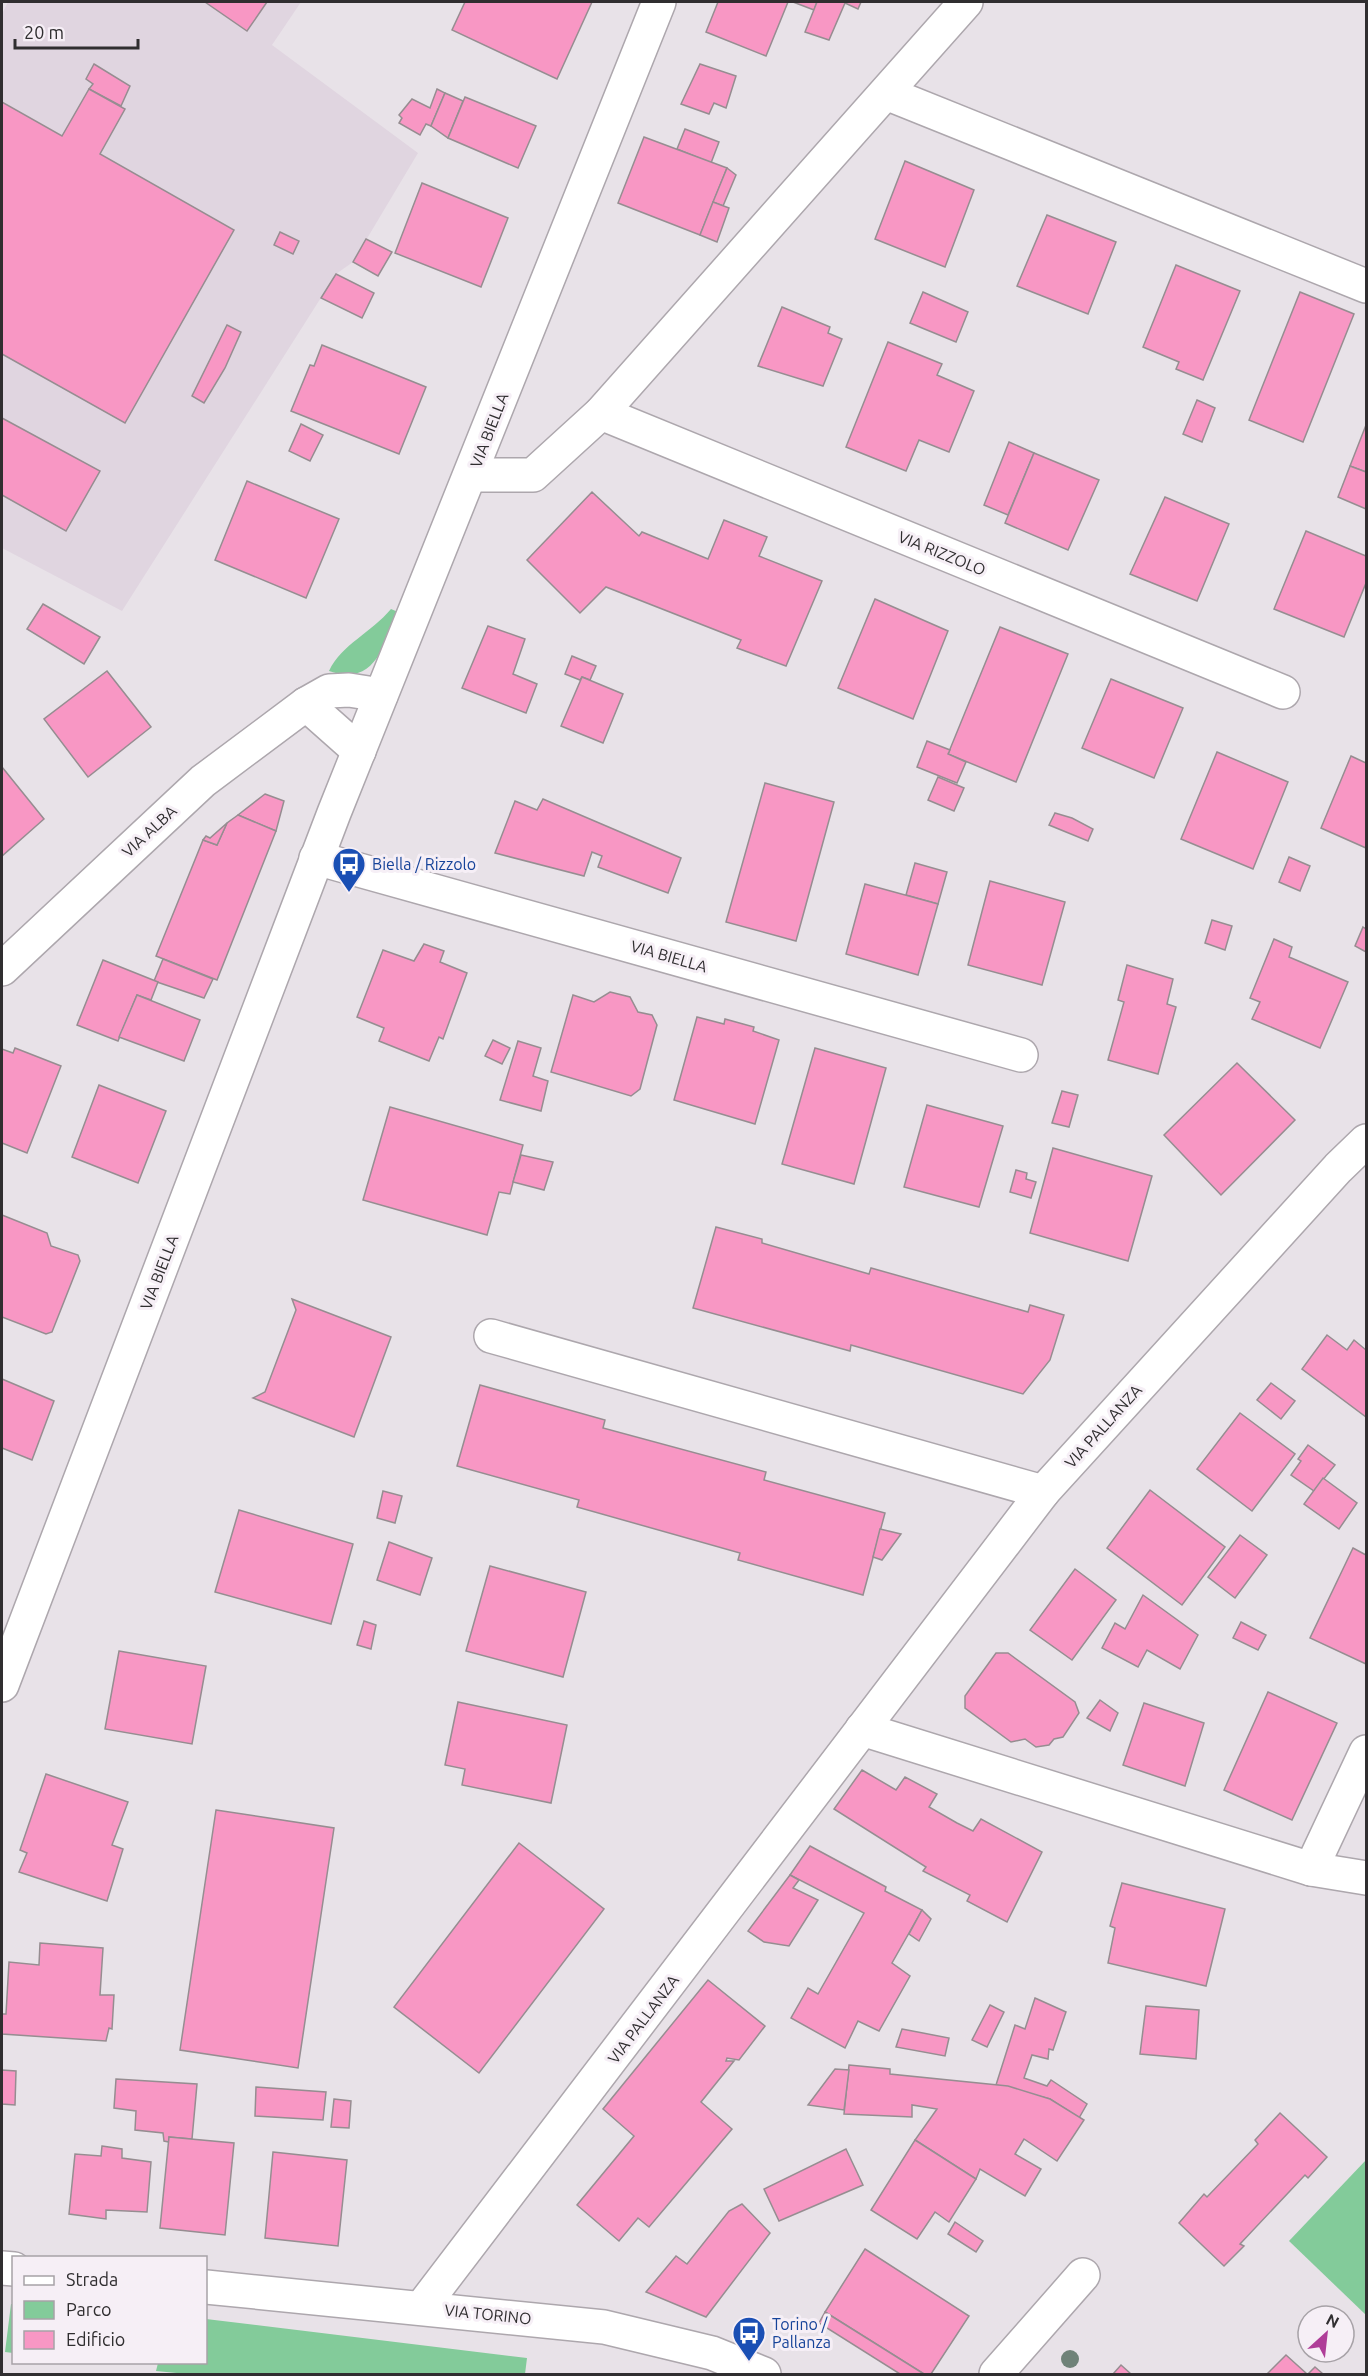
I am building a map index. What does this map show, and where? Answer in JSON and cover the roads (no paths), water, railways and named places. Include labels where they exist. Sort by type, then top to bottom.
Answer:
[{"type":"street","name":"VIA BIELLA","points":[[2,1686],[316,858],[659,2]]},
{"type":"street","points":[[471,475],[533,475],[601,413],[966,2]]},
{"type":"street","points":[[886,93],[1366,286]]},
{"type":"street","name":"VIA RIZZOLO","points":[[601,413],[1283,693]]},
{"type":"street","name":"VIA ALBA","points":[[2,969],[203,781],[306,704],[329,691],[349,690],[381,695]]},
{"type":"street","points":[[306,704],[358,751]]},
{"type":"street","name":"VIA BIELLA","points":[[316,858],[1022,1055]]},
{"type":"street","name":"VIA PALLANZA","points":[[422,2307],[1043,1492],[1330,1177],[1366,1141]]},
{"type":"street","points":[[491,1336],[1043,1492]]},
{"type":"street","points":[[862,1729],[1311,1869],[1366,1878]]},
{"type":"street","points":[[1311,1869],[1366,1752]]},
{"type":"street","points":[[996,2374],[1083,2275]]},
{"type":"street","name":"VIA TORINO","points":[[207,2287],[604,2326],[712,2353],[764,2374]]},
{"type":"place","name":"Biella / Rizzolo","points":[[349,893]]},
{"type":"place","name":"Torino / Pallanza","points":[[749,2362]]}]
